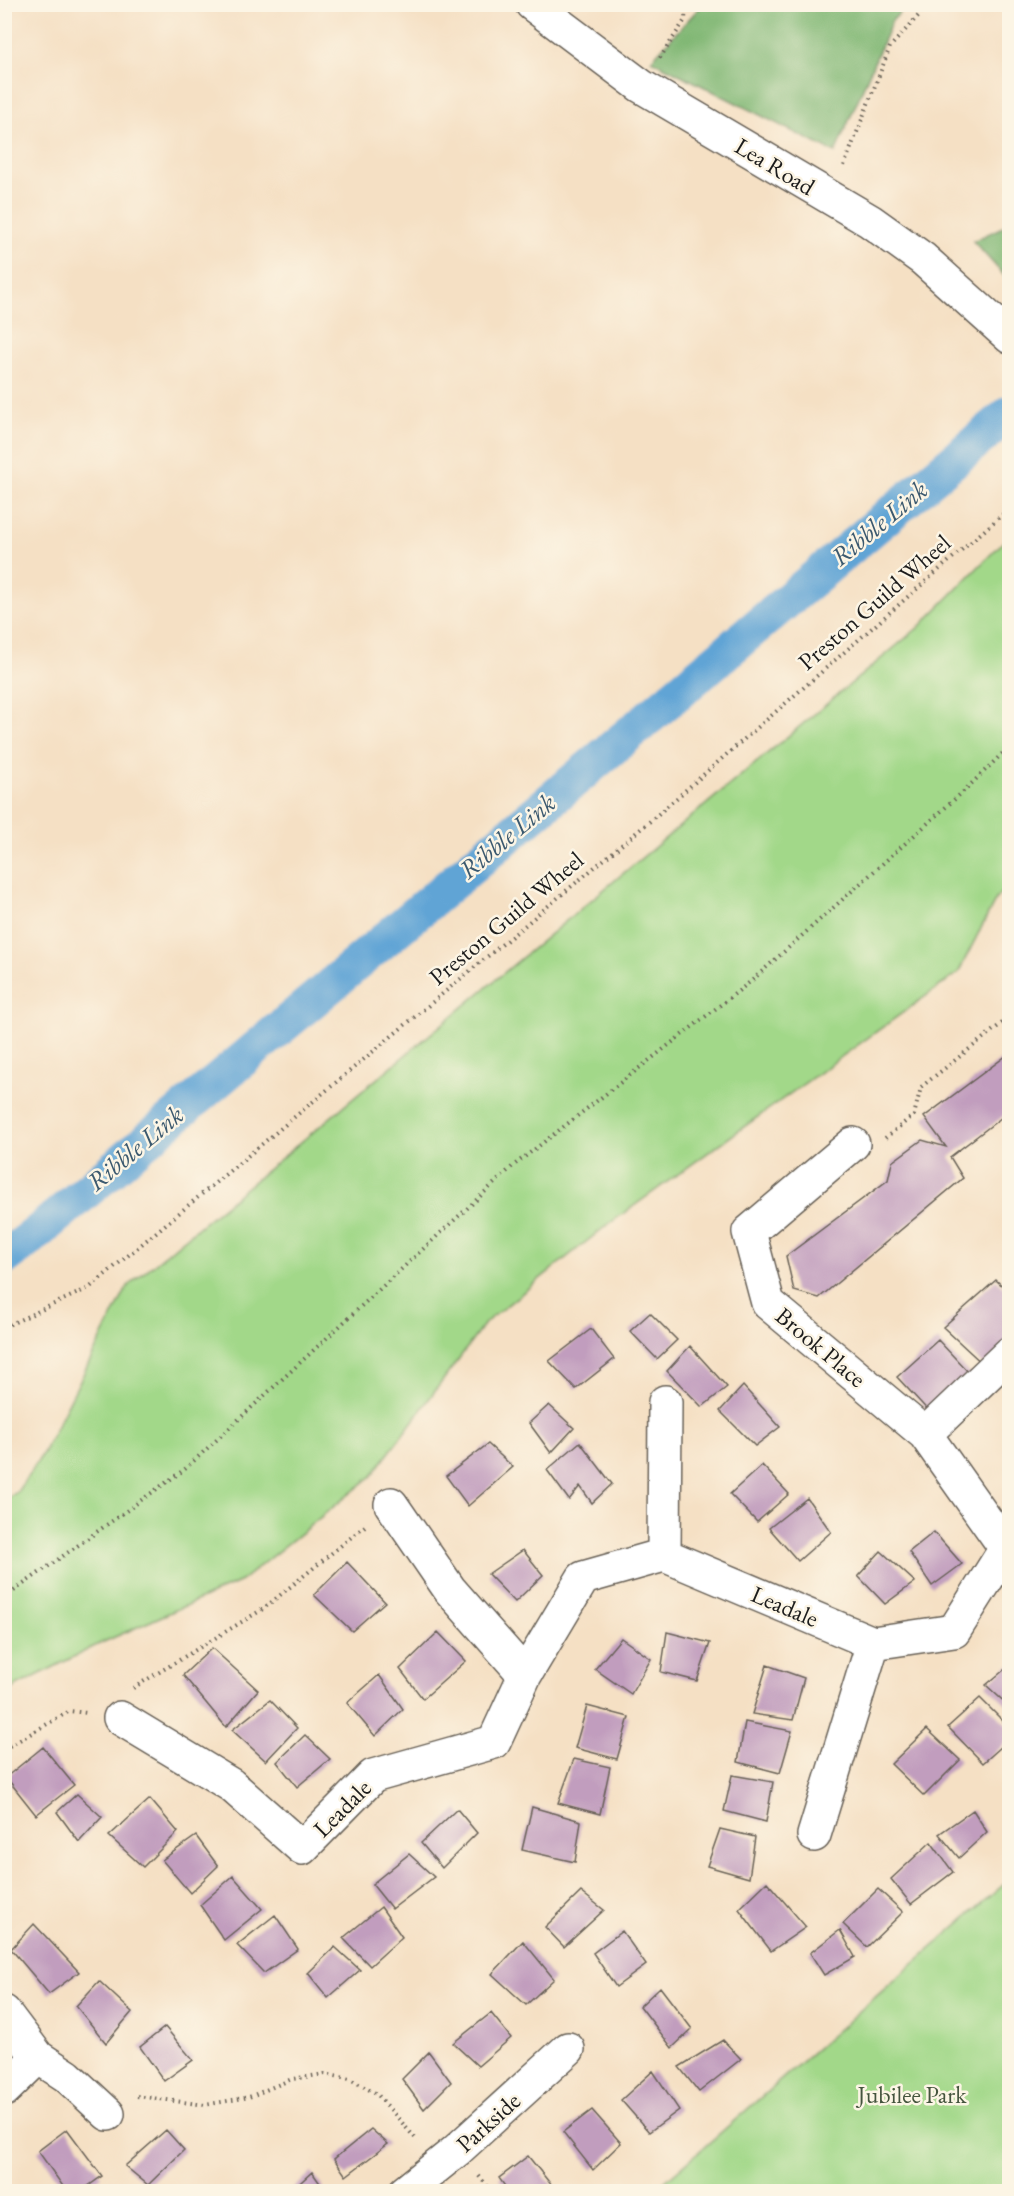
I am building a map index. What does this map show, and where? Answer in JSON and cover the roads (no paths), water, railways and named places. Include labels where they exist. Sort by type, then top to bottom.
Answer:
[{"type":"street","name":"Lea Road","points":[[532,4],[641,86],[870,221],[923,259],[1010,337]]},
{"type":"street","name":"Brook Place","points":[[853,1144],[749,1232],[768,1303],[925,1434]]},
{"type":"street","points":[[814,1834],[873,1643],[954,1631],[1007,1552],[925,1434],[1010,1353]]},
{"type":"street","points":[[664,1555],[665,1402]]},
{"type":"street","points":[[391,1504],[450,1590],[525,1675]]},
{"type":"street","name":"Leadale","points":[[120,1718],[231,1785],[302,1848],[373,1776],[494,1742],[525,1675],[583,1578],[664,1555],[873,1643]]},
{"type":"street","points":[[4,2012],[38,2057],[68,2076],[99,2105]]},
{"type":"street","name":"Parkside","points":[[405,2192],[439,2165],[568,2049]]},
{"type":"street","points":[[4,2090],[38,2057]]},
{"type":"waterway","name":"Ribble Link","points":[[4,1258],[32,1237],[1010,413]]},
{"type":"park label","name":"Jubilee Park","points":[[912,2094]]}]
